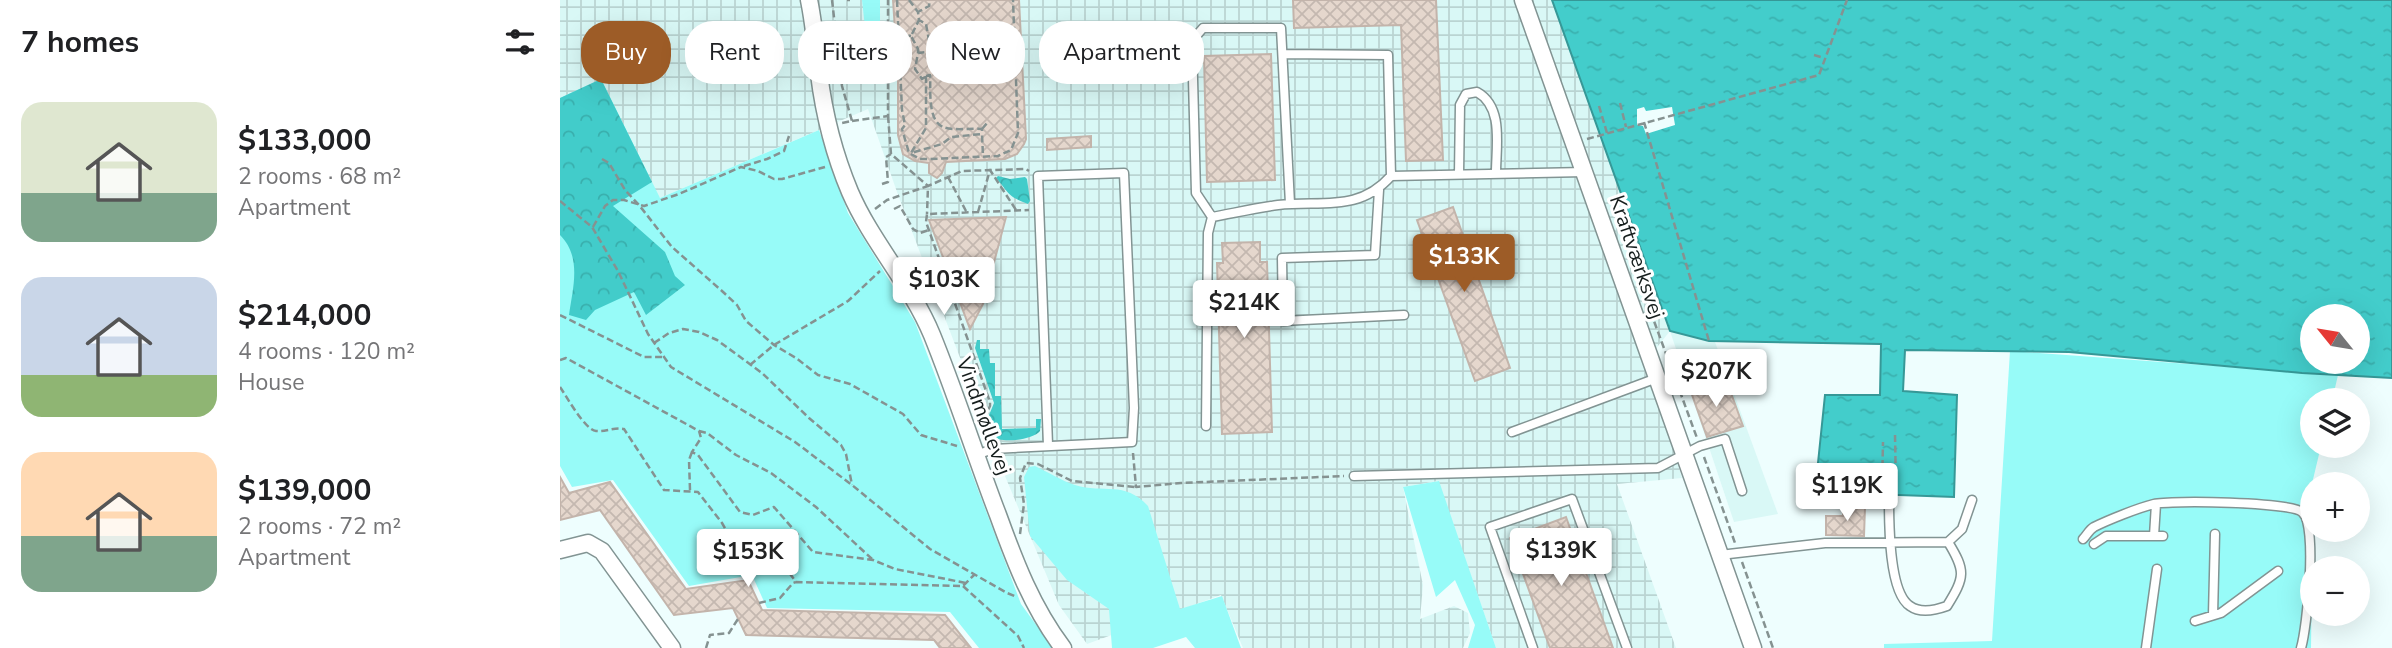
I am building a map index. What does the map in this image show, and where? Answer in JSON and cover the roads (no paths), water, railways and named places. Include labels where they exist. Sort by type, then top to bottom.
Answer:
[{"type":"street","name":"Vindmøllevej","points":[[809,0],[819,77],[828,125],[839,163],[864,217],[932,333],[975,456],[1027,591],[1063,648]]},
{"type":"street","name":"Kraftværksvej","points":[[1523,0],[1753,648]]},
{"type":"street","points":[[560,550],[588,543],[602,551],[672,648]]},
{"type":"lane","points":[[1206,426],[1208,233],[1212,218],[1196,193],[1192,41],[1203,28],[1282,28],[1290,205]]},
{"type":"lane","points":[[1212,218],[1279,205],[1331,204],[1378,190],[1391,176],[1388,55],[1283,54]]},
{"type":"lane","points":[[1459,174],[1460,105],[1466,94],[1477,92],[1487,97],[1495,113],[1496,173]]},
{"type":"lane","points":[[1391,176],[1585,172]]},
{"type":"lane","points":[[975,456],[993,449],[1132,442],[1134,408],[1124,173],[1038,176],[1048,445]]},
{"type":"lane","points":[[1378,190],[1375,256],[1282,258],[1283,321],[1404,315]]},
{"type":"lane","points":[[1512,432],[1657,378]]},
{"type":"lane","points":[[1354,476],[1658,468],[1700,446],[1725,439],[1742,491]]},
{"type":"lane","points":[[1889,495],[1889,543],[1900,596],[1911,607],[1932,611],[1947,606],[1959,586],[1961,563],[1948,542]]},
{"type":"lane","points":[[1533,648],[1490,527],[1572,499],[1627,648]]},
{"type":"lane","points":[[1720,555],[1825,543],[1948,542],[1962,528],[1972,500]]},
{"type":"lane","points":[[2083,539],[2091,528],[2156,504],[2261,503],[2292,507],[2302,512],[2309,523],[2310,568],[2306,633],[2301,648]]},
{"type":"lane","points":[[2094,544],[2106,536],[2159,536],[2156,504]]},
{"type":"lane","points":[[2213,615],[2216,534]]},
{"type":"lane","points":[[2146,648],[2157,569]]},
{"type":"lane","points":[[2196,621],[2221,613],[2278,571]]},
{"type":"water","points":[[1552,0],[2392,0],[2392,378],[2320,374],[2370,374],[2370,304],[2300,304],[2300,373],[2069,352],[1905,350],[1903,391],[1957,395],[1954,497],[1815,492],[1825,395],[1880,395],[1881,344],[1709,341],[1670,331]]}]
